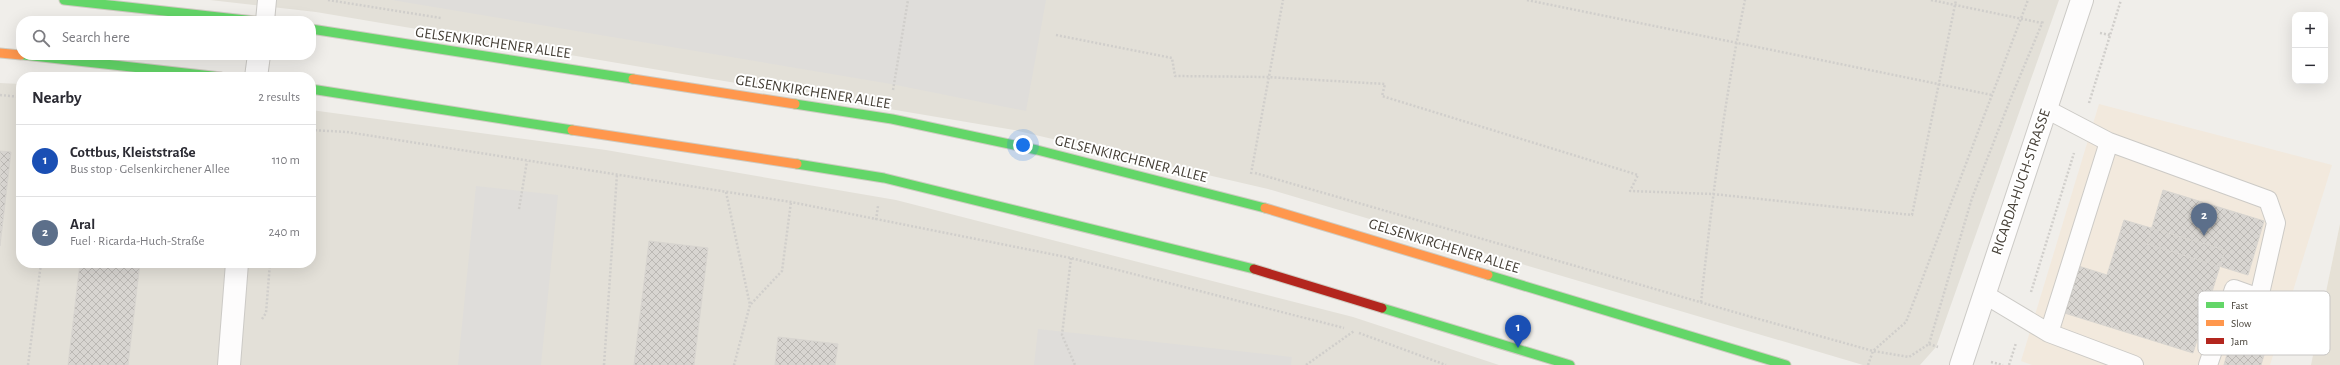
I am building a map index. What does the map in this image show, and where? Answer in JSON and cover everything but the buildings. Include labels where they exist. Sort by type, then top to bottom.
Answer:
[{"type":"main road","points":[[64,0],[210,16]]},
{"type":"main road","name":"GELSENKIRCHENER ALLEE","points":[[316,30],[892,119],[1037,150],[1243,201],[1786,365]]},
{"type":"main road","points":[[0,53],[16,55]]},
{"type":"main road","points":[[69,60],[176,72]]},
{"type":"main road","points":[[316,90],[884,178],[1228,261],[1570,365]]},
{"type":"street","name":"RICARDA-HUCH-STRASSE","points":[[1961,365],[2082,0]]},
{"type":"street","points":[[257,72],[258,60]]},
{"type":"street","points":[[228,365],[238,268]]},
{"type":"lane","points":[[265,16],[267,0]]},
{"type":"lane","points":[[2046,109],[2109,142],[2268,200],[2276,223],[2261,291]]},
{"type":"lane","points":[[2049,333],[2109,142]]},
{"type":"lane","points":[[1984,294],[2049,333],[2134,365]]},
{"type":"lane","points":[[2208,365],[2211,355]]},
{"type":"path","points":[[328,0],[359,4]]},
{"type":"path","points":[[1243,201],[1251,172],[1267,77],[1283,0]]},
{"type":"path","points":[[1527,0],[1736,44],[1992,95]]},
{"type":"path","points":[[1701,302],[1713,194],[1736,44],[1745,0]]},
{"type":"path","points":[[1931,0],[2042,23],[2110,35]]},
{"type":"path","points":[[1056,35],[1172,58],[1175,76],[1267,77],[1385,84],[1382,96],[1638,175],[1630,191],[1713,194],[1912,215],[1956,0]]},
{"type":"path","points":[[1868,365],[1874,351],[1906,322],[2028,0]]},
{"type":"path","points":[[2009,365],[2121,0]]},
{"type":"path","points":[[1929,344],[1972,198],[2045,17]]},
{"type":"path","points":[[0,95],[16,97]]},
{"type":"path","points":[[316,130],[347,132],[791,202],[1071,258],[1354,331],[1446,365]]},
{"type":"path","points":[[519,209],[527,161]]},
{"type":"path","points":[[604,365],[617,174]]},
{"type":"path","points":[[726,192],[750,305],[734,365]]},
{"type":"path","points":[[750,305],[782,271],[791,202]]},
{"type":"path","points":[[1071,258],[1062,335],[1075,365]]},
{"type":"path","points":[[1216,295],[1228,261]]},
{"type":"path","points":[[28,365],[40,268]]},
{"type":"path","points":[[1306,365],[1354,331]]},
{"type":"shaded area","points":[[210,0],[2059,0],[1936,347],[1920,365],[1863,365],[1268,189],[1014,130],[316,12]]},
{"type":"shaded area","points":[[392,0],[1046,0],[1026,111],[891,84]]},
{"type":"shaded area","points":[[0,83],[16,84],[16,268],[316,268],[316,111],[606,150],[896,200],[1353,317],[1499,365],[0,365]]},
{"type":"shaded area","points":[[2099,104],[2332,165],[2293,291],[2198,291],[2198,355],[2273,355],[2270,365],[2032,365],[2021,361]]},
{"type":"shaded area","points":[[476,186],[558,195],[541,365],[458,365]]},
{"type":"shaded area","points":[[2340,224],[2340,365],[2311,365],[2313,355],[2330,355],[2330,291],[2326,291]]},
{"type":"shaded area","points":[[1038,329],[1292,357],[1291,365],[1034,365]]},
{"type":"traffic: fast","points":[[64,0],[210,16]]},
{"type":"traffic: fast","points":[[316,30],[633,79]]},
{"type":"traffic: fast","points":[[69,60],[176,72]]},
{"type":"traffic: fast","points":[[316,90],[572,130]]},
{"type":"traffic: fast","points":[[795,104],[892,119],[1037,150],[1265,208]]},
{"type":"traffic: fast","points":[[797,164],[884,178],[1254,269]]},
{"type":"traffic: fast","points":[[1488,275],[1786,365]]},
{"type":"traffic: fast","points":[[1382,308],[1570,365]]},
{"type":"traffic: slow","points":[[0,53],[16,55]]},
{"type":"traffic: slow","points":[[633,79],[795,104]]},
{"type":"traffic: slow","points":[[572,130],[797,164]]},
{"type":"traffic: slow","points":[[1265,208],[1488,275]]},
{"type":"traffic: jam","points":[[1254,269],[1382,308]]},
{"type":"place","name":"Aral","points":[[2204,236]]},
{"type":"place","name":"Cottbus, Kleiststraße","points":[[1518,348]]}]
